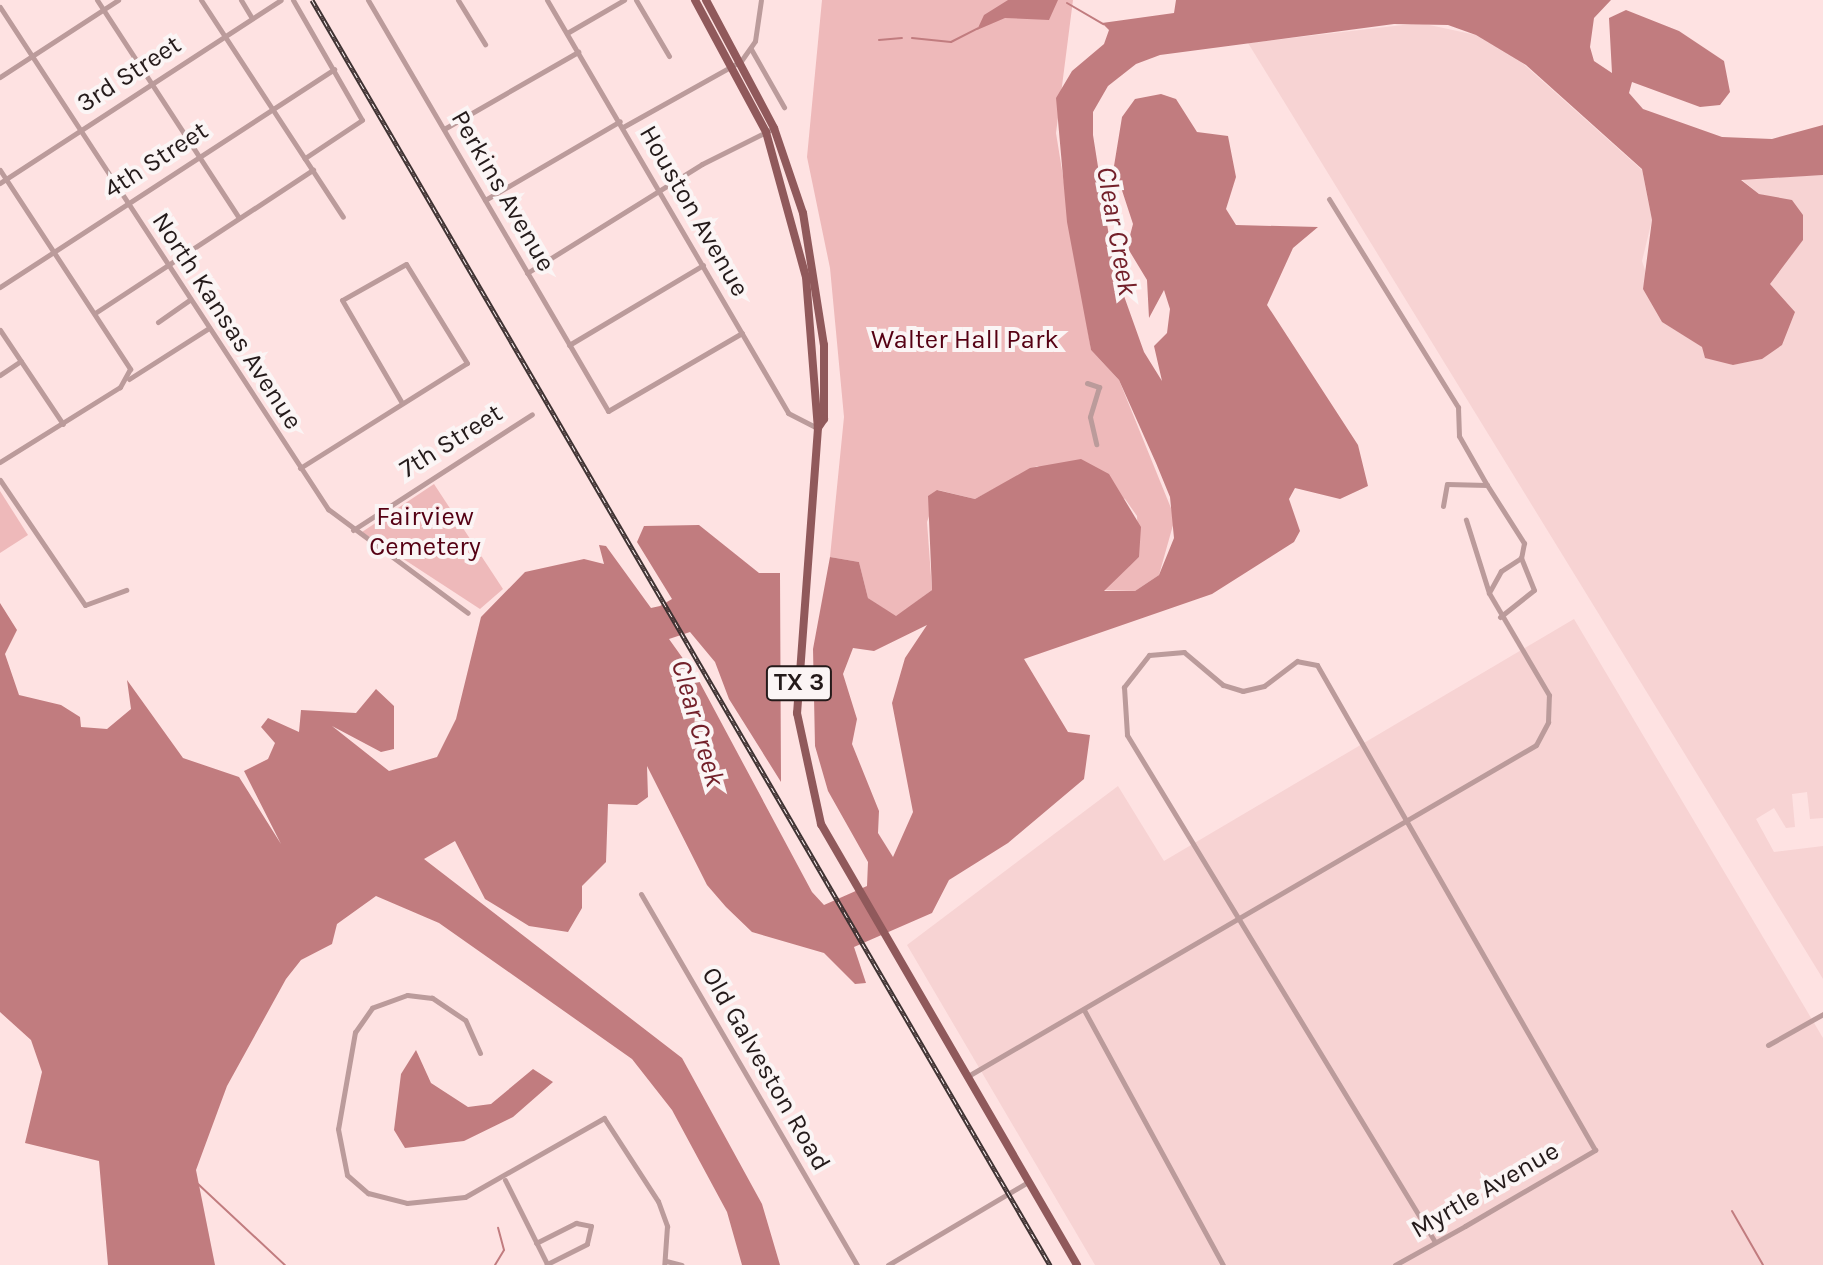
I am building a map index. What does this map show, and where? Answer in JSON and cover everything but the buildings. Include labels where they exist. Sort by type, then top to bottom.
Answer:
[{"type":"main road","name":"TX 3","points":[[695,0],[737,64]]},
{"type":"main road","name":"TX 3","points":[[706,0],[770,130],[806,277],[818,428],[797,713],[800,754],[821,824],[1077,1265]]},
{"type":"street","points":[[97,0],[239,218]]},
{"type":"street","points":[[0,77],[118,0]]},
{"type":"street","points":[[201,0],[343,217]]},
{"type":"street","points":[[241,0],[252,18]]},
{"type":"street","name":"3rd Street","points":[[3,181],[281,0]]},
{"type":"street","points":[[293,0],[362,120],[305,158]]},
{"type":"street","name":"Perkins Avenue","points":[[368,0],[608,411],[742,333]]},
{"type":"street","points":[[458,0],[485,44]]},
{"type":"street","name":"Houston Avenue","points":[[547,0],[788,413],[818,428]]},
{"type":"street","points":[[567,33],[624,0]]},
{"type":"street","points":[[636,0],[669,56]]},
{"type":"street","points":[[485,200],[737,64],[751,49],[761,0]]},
{"type":"street","name":"North Kansas Avenue","points":[[0,7],[328,509],[468,613]]},
{"type":"street","points":[[751,49],[784,107]]},
{"type":"street","points":[[444,129],[578,52]]},
{"type":"street","name":"4th Street","points":[[0,287],[334,69]]},
{"type":"street","points":[[527,273],[660,191],[770,130]]},
{"type":"street","points":[[0,170],[3,181],[95,313],[128,377]]},
{"type":"street","points":[[95,313],[313,170]]},
{"type":"street","points":[[1329,199],[1458,407],[1459,436],[1524,543],[1521,558],[1534,590],[1500,617]]},
{"type":"street","points":[[300,468],[467,363],[406,264],[342,300],[402,403]]},
{"type":"street","points":[[569,345],[703,265]]},
{"type":"street","points":[[158,322],[190,300]]},
{"type":"street","points":[[0,462],[63,424],[128,377],[209,328]]},
{"type":"street","points":[[0,330],[63,424]]},
{"type":"street","points":[[0,375],[21,361]]},
{"type":"street","points":[[1087,383],[1099,387],[1090,417],[1097,441]]},
{"type":"street","name":"7th Street","points":[[353,530],[532,414]]},
{"type":"street","points":[[0,480],[85,605],[126,590]]},
{"type":"street","points":[[1443,506],[1447,484],[1487,485]]},
{"type":"street","points":[[968,1076],[1536,745],[1548,722],[1549,695],[1500,617],[1489,593],[1466,520]]},
{"type":"street","points":[[1489,593],[1501,571],[1521,558]]},
{"type":"street","points":[[1406,823],[1313,662],[1297,661],[1264,686],[1243,691],[1223,685],[1184,652],[1149,655],[1124,687],[1124,728],[1243,917],[1435,1242]]},
{"type":"street","name":"Myrtle Avenue","points":[[1395,1265],[1595,1150],[1406,823]]},
{"type":"street","name":"Old Galveston Road","points":[[641,894],[857,1265]]},
{"type":"street","points":[[480,1053],[465,1020],[432,998],[407,995],[372,1008],[353,1041],[338,1152],[359,1187],[407,1203],[465,1197],[504,1180],[604,1118],[658,1201],[667,1226],[665,1263],[682,1265]]},
{"type":"street","points":[[1084,1010],[1223,1265]]},
{"type":"street","points":[[1768,1045],[1823,1014]]},
{"type":"street","points":[[504,1180],[547,1265],[587,1244],[591,1226],[576,1223],[536,1243]]},
{"type":"street","points":[[888,1265],[1029,1182]]},
{"type":"shaded area","points":[[1420,23],[1476,35],[1519,60],[1642,170],[1652,220],[1642,261],[1662,322],[1732,365],[1762,359],[1769,284],[1803,239],[1793,202],[1759,194],[1741,179],[1823,175],[1823,818],[1810,819],[1807,792],[1792,794],[1795,827],[1786,828],[1774,808],[1756,819],[1774,852],[1823,846],[1823,979],[1248,43]]},
{"type":"shaded area","points":[[1574,619],[1823,1038],[1823,1265],[1095,1265],[907,945],[1118,786],[1164,861]]},
{"type":"green space","name":"Walter Hall Park","points":[[822,0],[1073,0],[1056,133],[1091,350],[1119,380],[1175,518],[1159,575],[1135,591],[1103,590],[1139,557],[1137,516],[1125,499],[1037,466],[975,499],[938,490],[927,522],[932,590],[896,617],[868,598],[859,562],[830,557],[844,417],[830,268],[807,157]]},
{"type":"green space","name":"Fairview Cemetery","points":[[434,484],[503,589],[480,609],[362,532]]},
{"type":"green space","points":[[0,491],[28,535],[0,553]]},
{"type":"water","points":[[1008,0],[1058,0],[1049,20],[1005,18],[977,30],[984,15]]},
{"type":"water","name":"Clear Creek","points":[[1176,0],[1611,0],[1594,18],[1590,47],[1594,61],[1612,73],[1609,18],[1626,10],[1679,31],[1724,61],[1730,92],[1720,105],[1700,107],[1632,82],[1629,93],[1643,109],[1722,137],[1772,139],[1823,125],[1823,175],[1741,180],[1759,194],[1792,200],[1803,215],[1803,240],[1770,284],[1795,312],[1782,345],[1762,359],[1733,365],[1705,358],[1702,347],[1662,322],[1643,289],[1652,220],[1642,169],[1526,65],[1476,35],[1448,25],[1394,24],[1160,55],[1136,64],[1108,86],[1093,112],[1093,135],[1114,268],[1144,352],[1162,381],[1154,346],[1167,333],[1170,309],[1164,290],[1149,318],[1147,280],[1127,247],[1133,224],[1114,166],[1122,117],[1135,99],[1161,94],[1176,99],[1197,132],[1228,136],[1236,177],[1226,209],[1236,225],[1318,227],[1293,248],[1267,305],[1358,445],[1368,486],[1340,499],[1295,488],[1289,499],[1300,531],[1294,542],[1212,594],[1024,659],[1068,732],[1090,735],[1084,779],[1008,843],[949,880],[932,913],[854,947],[866,983],[855,984],[824,953],[752,932],[726,907],[707,885],[647,766],[648,797],[637,805],[608,804],[606,862],[582,886],[582,908],[568,932],[529,926],[485,899],[455,841],[424,859],[682,1058],[762,1204],[780,1265],[742,1265],[727,1212],[672,1110],[632,1059],[439,923],[376,896],[337,924],[332,944],[301,960],[286,979],[227,1086],[196,1170],[215,1265],[108,1265],[99,1161],[25,1143],[42,1072],[31,1040],[0,1012],[0,603],[17,630],[5,654],[19,695],[61,705],[80,717],[81,727],[107,729],[131,709],[127,680],[183,758],[239,777],[281,844],[244,771],[268,759],[275,743],[261,727],[268,718],[299,732],[301,710],[356,713],[376,689],[394,706],[394,749],[381,752],[332,726],[389,771],[437,757],[456,719],[481,617],[525,572],[584,559],[604,564],[599,545],[606,546],[651,608],[660,606],[672,599],[637,542],[644,526],[699,525],[759,573],[780,573],[781,782],[729,699],[715,662],[690,632],[669,639],[699,681],[812,892],[824,905],[867,886],[868,862],[828,791],[815,746],[813,649],[830,557],[859,562],[868,598],[896,616],[932,590],[928,496],[937,490],[975,499],[1030,468],[1081,459],[1109,474],[1141,527],[1139,557],[1104,591],[1135,591],[1159,575],[1174,538],[1170,497],[1156,463],[1119,380],[1091,350],[1067,222],[1056,98],[1072,71],[1104,44],[1109,30],[1102,23],[1174,13]],"holes":[[[927,625],[905,658],[892,703],[913,812],[893,857],[878,833],[879,811],[852,744],[857,719],[843,674],[853,648],[874,651]]]},
{"type":"water","points":[[416,1050],[431,1083],[468,1107],[491,1104],[533,1069],[553,1082],[513,1117],[464,1141],[405,1148],[394,1130],[401,1074]]},
{"type":"waterway","points":[[1067,3],[1103,24]]},
{"type":"waterway","points":[[912,38],[951,42],[978,28]]},
{"type":"waterway","points":[[879,40],[902,38]]},
{"type":"waterway","points":[[198,1184],[285,1265]]},
{"type":"waterway","points":[[1732,1211],[1763,1265]]},
{"type":"waterway","points":[[495,1265],[504,1250],[498,1228]]},
{"type":"railway","points":[[312,0],[1050,1265]]}]
